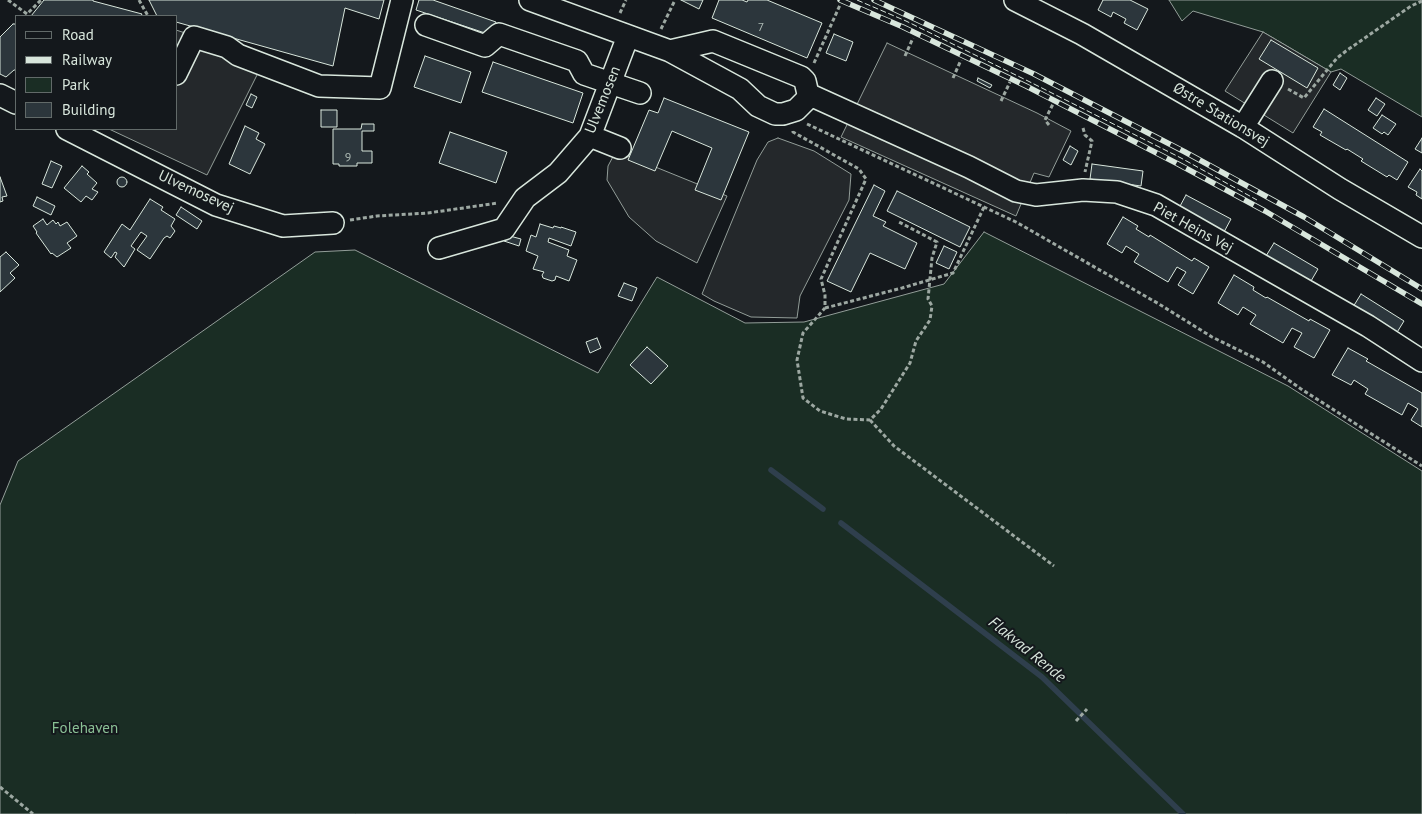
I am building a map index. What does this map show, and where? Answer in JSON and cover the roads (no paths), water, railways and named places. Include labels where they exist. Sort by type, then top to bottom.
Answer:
[{"type":"street","points":[[178,70],[194,37],[227,47],[238,55],[319,86],[380,88],[402,0]]},
{"type":"street","points":[[530,0],[661,48],[740,89],[758,106],[775,114],[799,98],[713,41],[661,48]]},
{"type":"street","name":"Østre Stationsvej","points":[[1015,0],[1082,34],[1243,127],[1340,189],[1422,237]]},
{"type":"street","points":[[426,26],[485,46],[499,34],[577,61],[584,74],[640,93]]},
{"type":"street","name":"Ulvemosen","points":[[439,248],[504,229],[525,198],[558,173],[590,136],[628,36]]},
{"type":"street","points":[[1243,127],[1272,81]]},
{"type":"street","points":[[0,95],[15,102]]},
{"type":"street","name":"Piet Heins Vej","points":[[799,98],[969,167],[1016,190],[1036,194],[1084,190],[1117,192],[1156,205],[1368,326],[1422,361]]},
{"type":"street","name":"Ulvemosevej","points":[[69,130],[216,205],[283,226],[332,223]]},
{"type":"street","points":[[590,136],[620,148]]},
{"type":"waterway","name":"Flakvad Rende","points":[[771,470],[823,509]]},
{"type":"waterway","name":"Flakvad Rende","points":[[841,523],[1042,677],[1183,814]]},
{"type":"railway","points":[[840,0],[903,27],[1026,86],[1178,164],[1265,211],[1422,304]]},
{"type":"railway","points":[[874,0],[1034,74],[1185,152],[1304,217],[1422,289]]},
{"type":"park label","name":"Folehaven","points":[[85,729]]}]
